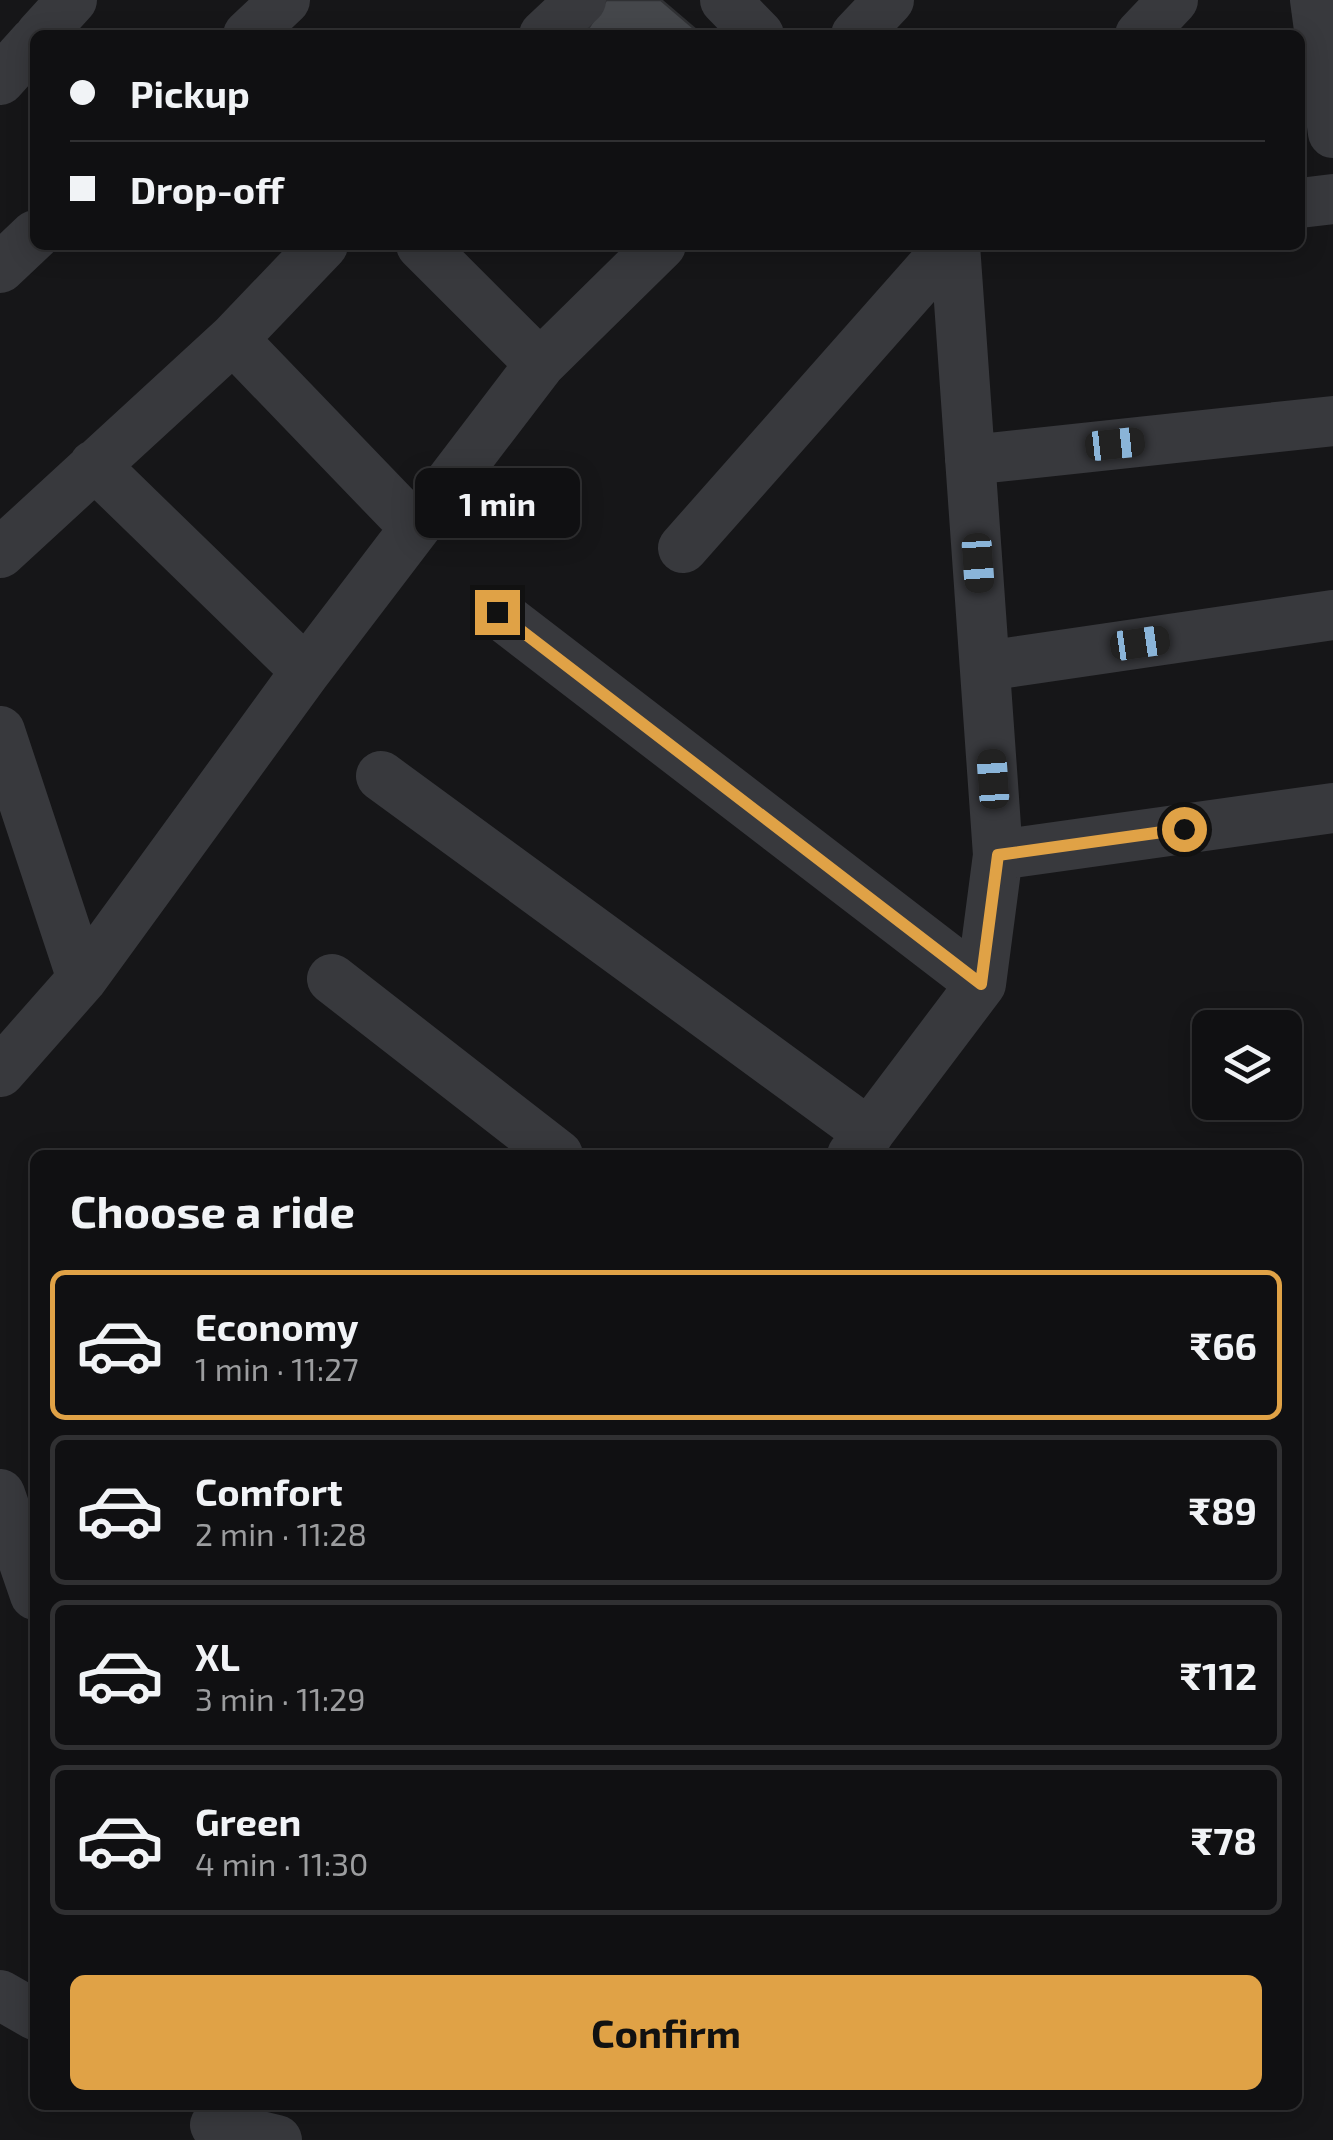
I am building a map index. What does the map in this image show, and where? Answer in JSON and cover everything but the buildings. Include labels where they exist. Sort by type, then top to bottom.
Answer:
[{"type":"street","points":[[45,30],[72,0]]},
{"type":"street","points":[[253,30],[285,0]]},
{"type":"street","points":[[549,30],[581,0]]},
{"type":"street","points":[[725,0],[755,30]]},
{"type":"street","points":[[861,30],[889,0]]},
{"type":"street","points":[[1145,30],[1172,0]]},
{"type":"street","points":[[1315,0],[1333,133]]},
{"type":"street","points":[[0,80],[30,47]]},
{"type":"street","points":[[1305,202],[1333,199]]},
{"type":"street","points":[[0,268],[30,240]]},
{"type":"street","points":[[0,553],[233,340],[318,250]]},
{"type":"street","points":[[427,250],[540,364]]},
{"type":"street","points":[[0,1072],[82,979],[306,672],[540,364],[656,250]]},
{"type":"street","points":[[683,548],[949,250]]},
{"type":"street","points":[[381,776],[861,1144],[981,984],[998,855],[953,250]]},
{"type":"street","points":[[233,340],[415,528]]},
{"type":"street","points":[[970,460],[1333,421]]},
{"type":"street","points":[[94,466],[306,672]]},
{"type":"street","points":[[497,612],[981,984]]},
{"type":"street","points":[[985,666],[1333,615]]},
{"type":"street","points":[[0,731],[82,979]]},
{"type":"street","points":[[998,855],[1333,808]]},
{"type":"street","points":[[332,979],[552,1150]]},
{"type":"street","points":[[0,1494],[30,1581]]},
{"type":"street","points":[[0,1994],[30,2011]]},
{"type":"street","points":[[214,2123],[277,2140]]},
{"type":"route","points":[[497,612],[981,984],[998,855],[1184,829]]}]
